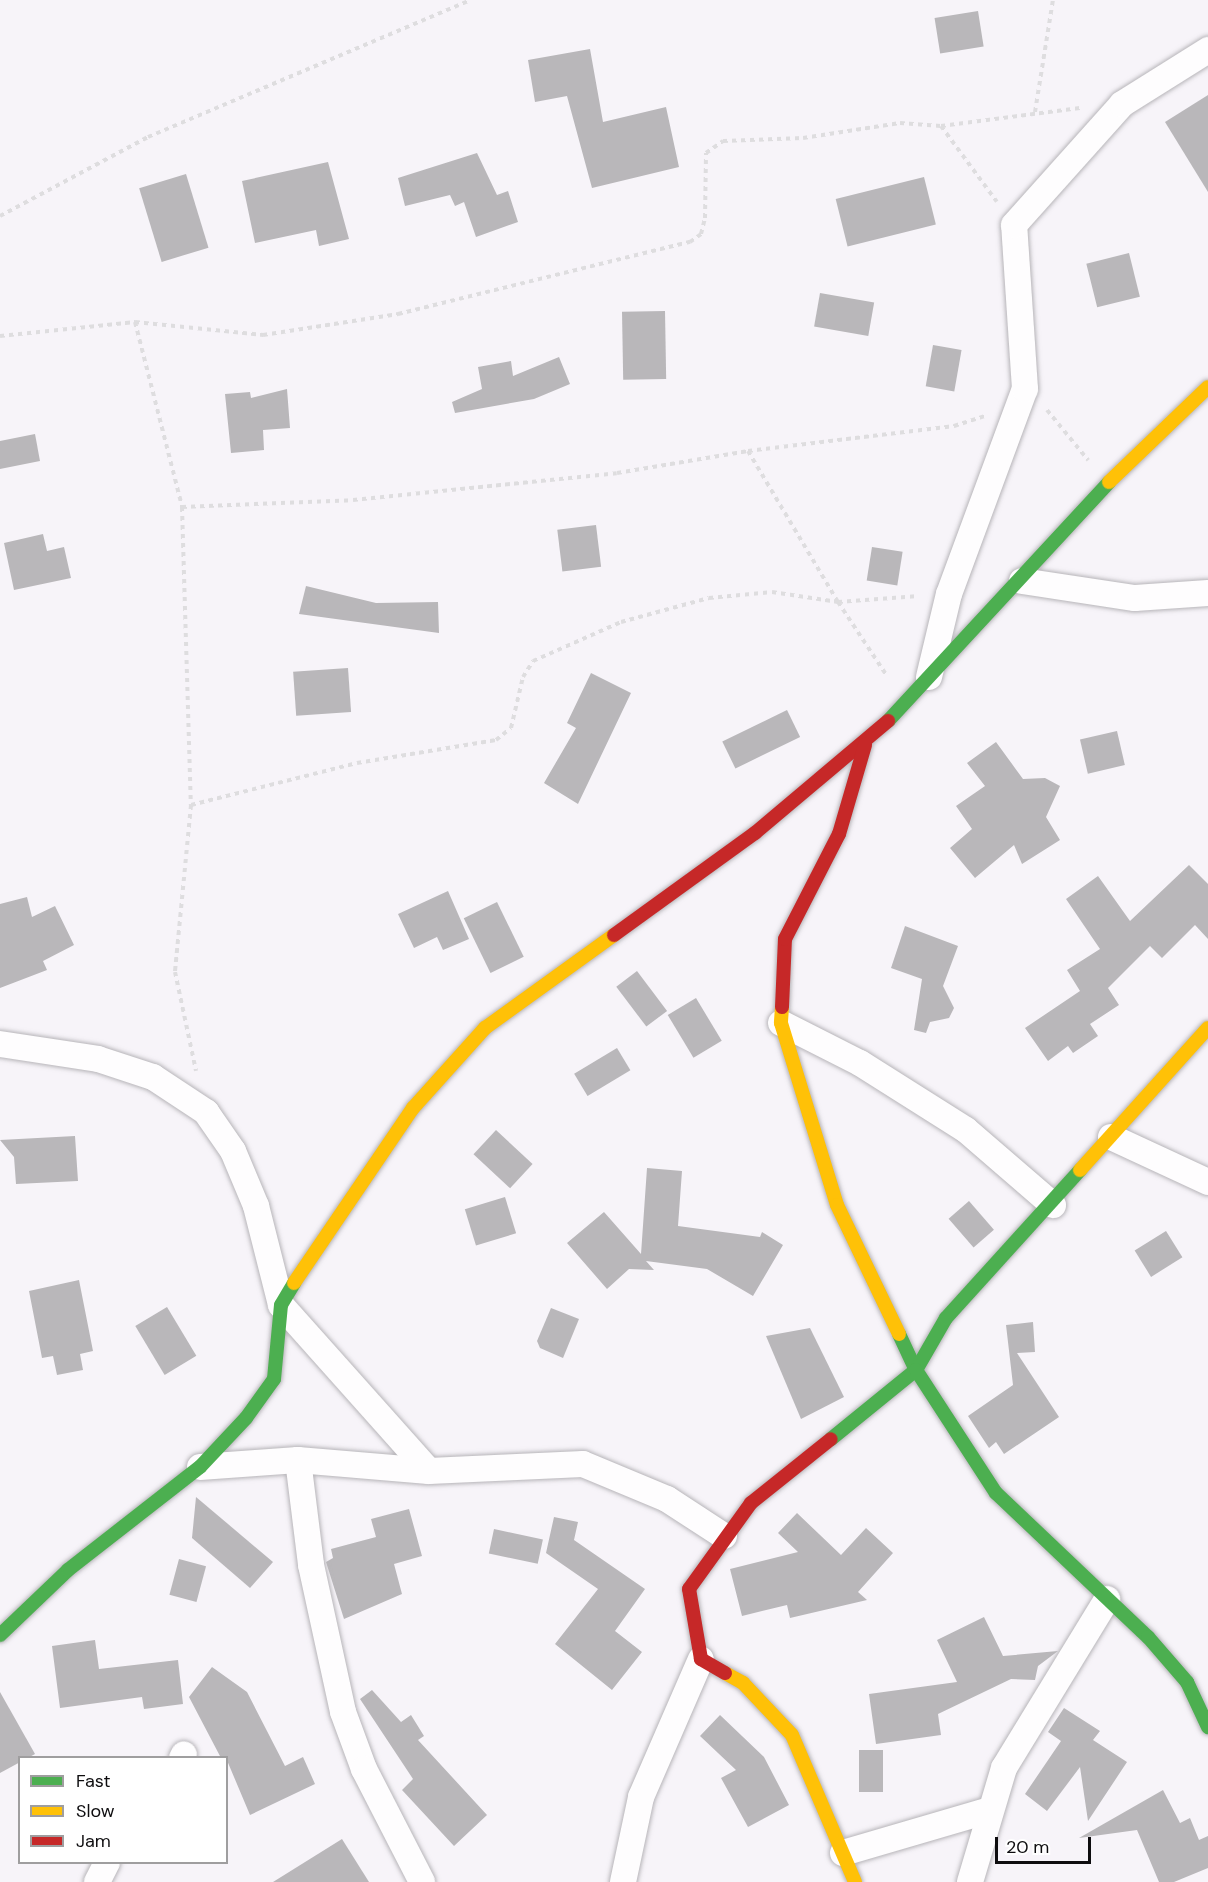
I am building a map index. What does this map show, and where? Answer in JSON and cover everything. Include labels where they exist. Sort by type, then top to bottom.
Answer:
[{"type":"street","points":[[928,682],[950,594],[1025,389],[1014,225],[1122,104],[1208,50]]},
{"type":"street","points":[[281,1305],[413,1108],[485,1028],[755,833],[865,745],[928,682],[1022,581],[1109,482],[1208,387]]},
{"type":"street","points":[[1022,581],[1135,598],[1208,593]]},
{"type":"street","points":[[865,745],[839,834],[785,939],[781,1023],[837,1205],[916,1370],[996,1493],[1107,1599],[1186,1683],[1208,1727]]},
{"type":"street","points":[[781,1023],[860,1063],[966,1130],[1053,1205]]},
{"type":"street","points":[[623,1882],[642,1797],[701,1659],[689,1589],[724,1536],[751,1503],[916,1370],[946,1318],[1053,1205],[1208,1028]]},
{"type":"street","points":[[0,1044],[98,1059],[153,1077],[206,1112],[232,1151],[256,1206],[281,1305],[274,1378],[200,1467],[68,1570],[0,1635]]},
{"type":"street","points":[[1111,1137],[1208,1182]]},
{"type":"street","points":[[281,1305],[429,1471]]},
{"type":"street","points":[[200,1467],[298,1460],[429,1471],[582,1464],[667,1499],[724,1536]]},
{"type":"street","points":[[298,1460],[311,1565],[343,1712],[364,1769],[422,1882]]},
{"type":"street","points":[[970,1882],[1004,1768],[1107,1599]]},
{"type":"street","points":[[701,1659],[743,1683],[774,1711],[808,1768],[855,1882]]},
{"type":"street","points":[[843,1853],[990,1810]]},
{"type":"street","points":[[97,1882],[106,1864]]},
{"type":"path","points":[[0,216],[148,137],[470,0]]},
{"type":"path","points":[[1035,112],[1053,0]]},
{"type":"path","points":[[0,336],[135,322],[263,335],[398,314],[690,242],[701,234],[706,153],[723,141],[803,138],[900,123],[941,126],[1035,112],[1122,104]]},
{"type":"path","points":[[941,126],[1014,225]]},
{"type":"path","points":[[135,322],[182,507],[191,805],[175,972],[206,1112]]},
{"type":"path","points":[[182,507],[363,498],[617,473],[748,451],[954,426],[992,413],[1025,389],[1109,482]]},
{"type":"path","points":[[748,451],[838,602],[906,704]]},
{"type":"path","points":[[191,805],[357,763],[496,740],[511,728],[523,677],[533,661],[621,622],[709,598],[772,592],[838,602],[950,594]]},
{"type":"building","points":[[978,11],[984,47],[940,53],[935,18]]},
{"type":"building","points":[[590,49],[603,122],[666,107],[679,167],[592,188],[567,96],[535,102],[528,60]]},
{"type":"building","points":[[1208,95],[1208,192],[1165,122]]},
{"type":"building","points":[[477,153],[497,195],[508,191],[518,222],[476,237],[464,202],[455,206],[450,195],[405,206],[398,178]]},
{"type":"building","points":[[328,162],[349,239],[319,246],[316,230],[255,243],[242,181]]},
{"type":"building","points":[[186,174],[209,248],[162,262],[139,188]]},
{"type":"building","points":[[924,177],[936,225],[848,247],[836,199]]},
{"type":"building","points":[[1129,253],[1140,297],[1097,307],[1086,264]]},
{"type":"building","points":[[820,293],[874,303],[868,336],[814,326]]},
{"type":"building","points":[[665,311],[666,379],[623,380],[622,312]]},
{"type":"building","points":[[933,345],[962,350],[954,391],[926,386]]},
{"type":"building","points":[[559,357],[570,384],[534,399],[455,413],[452,402],[482,389],[478,367],[511,361],[513,376]]},
{"type":"building","points":[[287,389],[290,428],[263,430],[264,450],[231,453],[225,394],[250,392],[251,398]]},
{"type":"building","points":[[35,434],[40,461],[0,469],[0,441]]},
{"type":"building","points":[[596,525],[601,567],[562,571],[557,530]]},
{"type":"building","points":[[43,534],[47,551],[64,547],[71,578],[14,590],[4,543]]},
{"type":"building","points":[[872,547],[903,552],[897,585],[867,581]]},
{"type":"building","points":[[306,586],[376,603],[438,602],[439,633],[299,614]]},
{"type":"building","points":[[348,668],[351,712],[296,716],[293,672]]},
{"type":"building","points":[[591,673],[631,693],[578,804],[544,783],[576,728],[567,723]]},
{"type":"building","points":[[787,710],[800,737],[735,769],[722,742]]},
{"type":"building","points":[[1117,731],[1125,765],[1088,774],[1080,740]]},
{"type":"building","points":[[996,742],[1023,779],[1045,778],[1060,786],[1046,817],[1060,840],[1022,864],[1014,845],[975,878],[950,848],[972,829],[956,806],[985,786],[967,763]]},
{"type":"building","points":[[1189,865],[1208,884],[1208,939],[1195,925],[1162,958],[1150,946],[1108,988],[1119,1005],[1090,1024],[1098,1036],[1073,1053],[1068,1046],[1048,1061],[1025,1028],[1080,991],[1067,970],[1100,949],[1066,899],[1098,876],[1130,921]]},
{"type":"building","points":[[448,891],[469,939],[443,950],[437,937],[414,948],[398,914]]},
{"type":"building","points":[[27,897],[32,917],[55,906],[74,945],[43,961],[47,970],[0,988],[0,904]]},
{"type":"building","points":[[497,902],[524,957],[490,973],[464,918]]},
{"type":"building","points":[[905,926],[958,946],[943,986],[954,1008],[949,1018],[930,1022],[926,1033],[914,1030],[922,979],[891,968]]},
{"type":"building","points":[[637,971],[667,1011],[646,1027],[616,987]]},
{"type":"building","points":[[696,998],[722,1041],[693,1058],[668,1015]]},
{"type":"building","points":[[617,1048],[630,1070],[588,1096],[574,1074]]},
{"type":"building","points":[[496,1130],[533,1164],[510,1188],[473,1154]]},
{"type":"building","points":[[75,1136],[78,1181],[16,1184],[14,1157],[0,1140]]},
{"type":"building","points":[[647,1168],[682,1171],[678,1226],[760,1237],[762,1232],[783,1245],[753,1296],[707,1269],[646,1261],[654,1270],[629,1269],[607,1289],[567,1243],[604,1212],[641,1254]]},
{"type":"building","points":[[505,1197],[516,1233],[476,1246],[465,1209]]},
{"type":"building","points":[[969,1201],[994,1230],[974,1247],[949,1219]]},
{"type":"building","points":[[1166,1231],[1182,1257],[1151,1277],[1135,1251]]},
{"type":"building","points":[[79,1280],[93,1351],[80,1354],[83,1370],[57,1375],[53,1356],[42,1358],[29,1291]]},
{"type":"building","points":[[167,1307],[196,1356],[165,1375],[135,1326]]},
{"type":"building","points":[[551,1308],[579,1319],[563,1358],[540,1348],[537,1341]]},
{"type":"building","points":[[1033,1322],[1035,1352],[1017,1353],[1059,1417],[1004,1454],[996,1442],[989,1448],[968,1416],[1013,1385],[1006,1325]]},
{"type":"building","points":[[810,1328],[844,1397],[801,1419],[766,1336]]},
{"type":"building","points":[[196,1497],[273,1562],[250,1588],[192,1538]]},
{"type":"building","points":[[409,1509],[422,1556],[394,1564],[402,1594],[344,1619],[326,1562],[333,1558],[331,1549],[376,1537],[371,1519]]},
{"type":"building","points":[[797,1513],[841,1555],[866,1528],[893,1553],[858,1592],[867,1600],[790,1618],[787,1605],[742,1616],[730,1569],[798,1552],[778,1533]]},
{"type":"building","points":[[554,1517],[578,1522],[574,1540],[645,1589],[615,1631],[642,1652],[612,1690],[555,1644],[598,1589],[546,1553]]},
{"type":"building","points":[[494,1529],[543,1539],[538,1564],[489,1553]]},
{"type":"building","points":[[179,1559],[206,1566],[196,1602],[169,1595]]},
{"type":"building","points":[[984,1617],[1003,1656],[1058,1651],[1038,1666],[1035,1680],[1011,1679],[938,1714],[941,1735],[876,1744],[869,1694],[957,1682],[937,1640]]},
{"type":"building","points":[[95,1640],[99,1669],[178,1660],[183,1704],[144,1709],[142,1697],[60,1708],[52,1646]]},
{"type":"building","points":[[212,1667],[247,1692],[285,1766],[303,1757],[315,1784],[250,1815],[228,1763],[228,1756],[220,1756],[189,1697]]},
{"type":"building","points":[[372,1690],[401,1722],[411,1715],[424,1736],[418,1740],[487,1815],[454,1846],[402,1790],[413,1779],[360,1699]]},
{"type":"building","points":[[0,1692],[35,1754],[18,1756],[18,1763],[0,1773]]},
{"type":"building","points":[[1064,1708],[1100,1731],[1093,1740],[1127,1762],[1088,1821],[1080,1767],[1047,1811],[1025,1794],[1061,1741],[1048,1732]]},
{"type":"building","points":[[720,1715],[764,1757],[789,1805],[748,1827],[721,1778],[736,1770],[700,1736]]},
{"type":"building","points":[[859,1750],[883,1750],[883,1792],[859,1792]]},
{"type":"building","points":[[1163,1790],[1180,1823],[1190,1818],[1199,1840],[1208,1836],[1208,1868],[1174,1882],[1159,1882],[1137,1830],[1079,1838]]},
{"type":"building","points":[[342,1839],[369,1882],[273,1882]]},
{"type":"traffic: fast","points":[[888,721],[1109,482]]},
{"type":"traffic: fast","points":[[899,1334],[916,1370],[946,1318],[1080,1170]]},
{"type":"traffic: fast","points":[[0,1635],[68,1570],[200,1467],[246,1418],[274,1379],[281,1305],[294,1283]]},
{"type":"traffic: fast","points":[[831,1439],[916,1370],[996,1493],[1148,1637],[1187,1682],[1208,1727]]},
{"type":"traffic: slow","points":[[1109,482],[1208,387]]},
{"type":"traffic: slow","points":[[294,1283],[413,1108],[485,1028],[614,935]]},
{"type":"traffic: slow","points":[[782,1007],[781,1023],[837,1205],[899,1334]]},
{"type":"traffic: slow","points":[[1080,1170],[1208,1028]]},
{"type":"traffic: slow","points":[[725,1673],[743,1683],[792,1735],[855,1882]]},
{"type":"traffic: jam","points":[[614,935],[755,833],[888,721]]},
{"type":"traffic: jam","points":[[782,1007],[785,939],[839,834],[865,745]]},
{"type":"traffic: jam","points":[[725,1673],[701,1659],[689,1589],[751,1503],[831,1439]]}]
